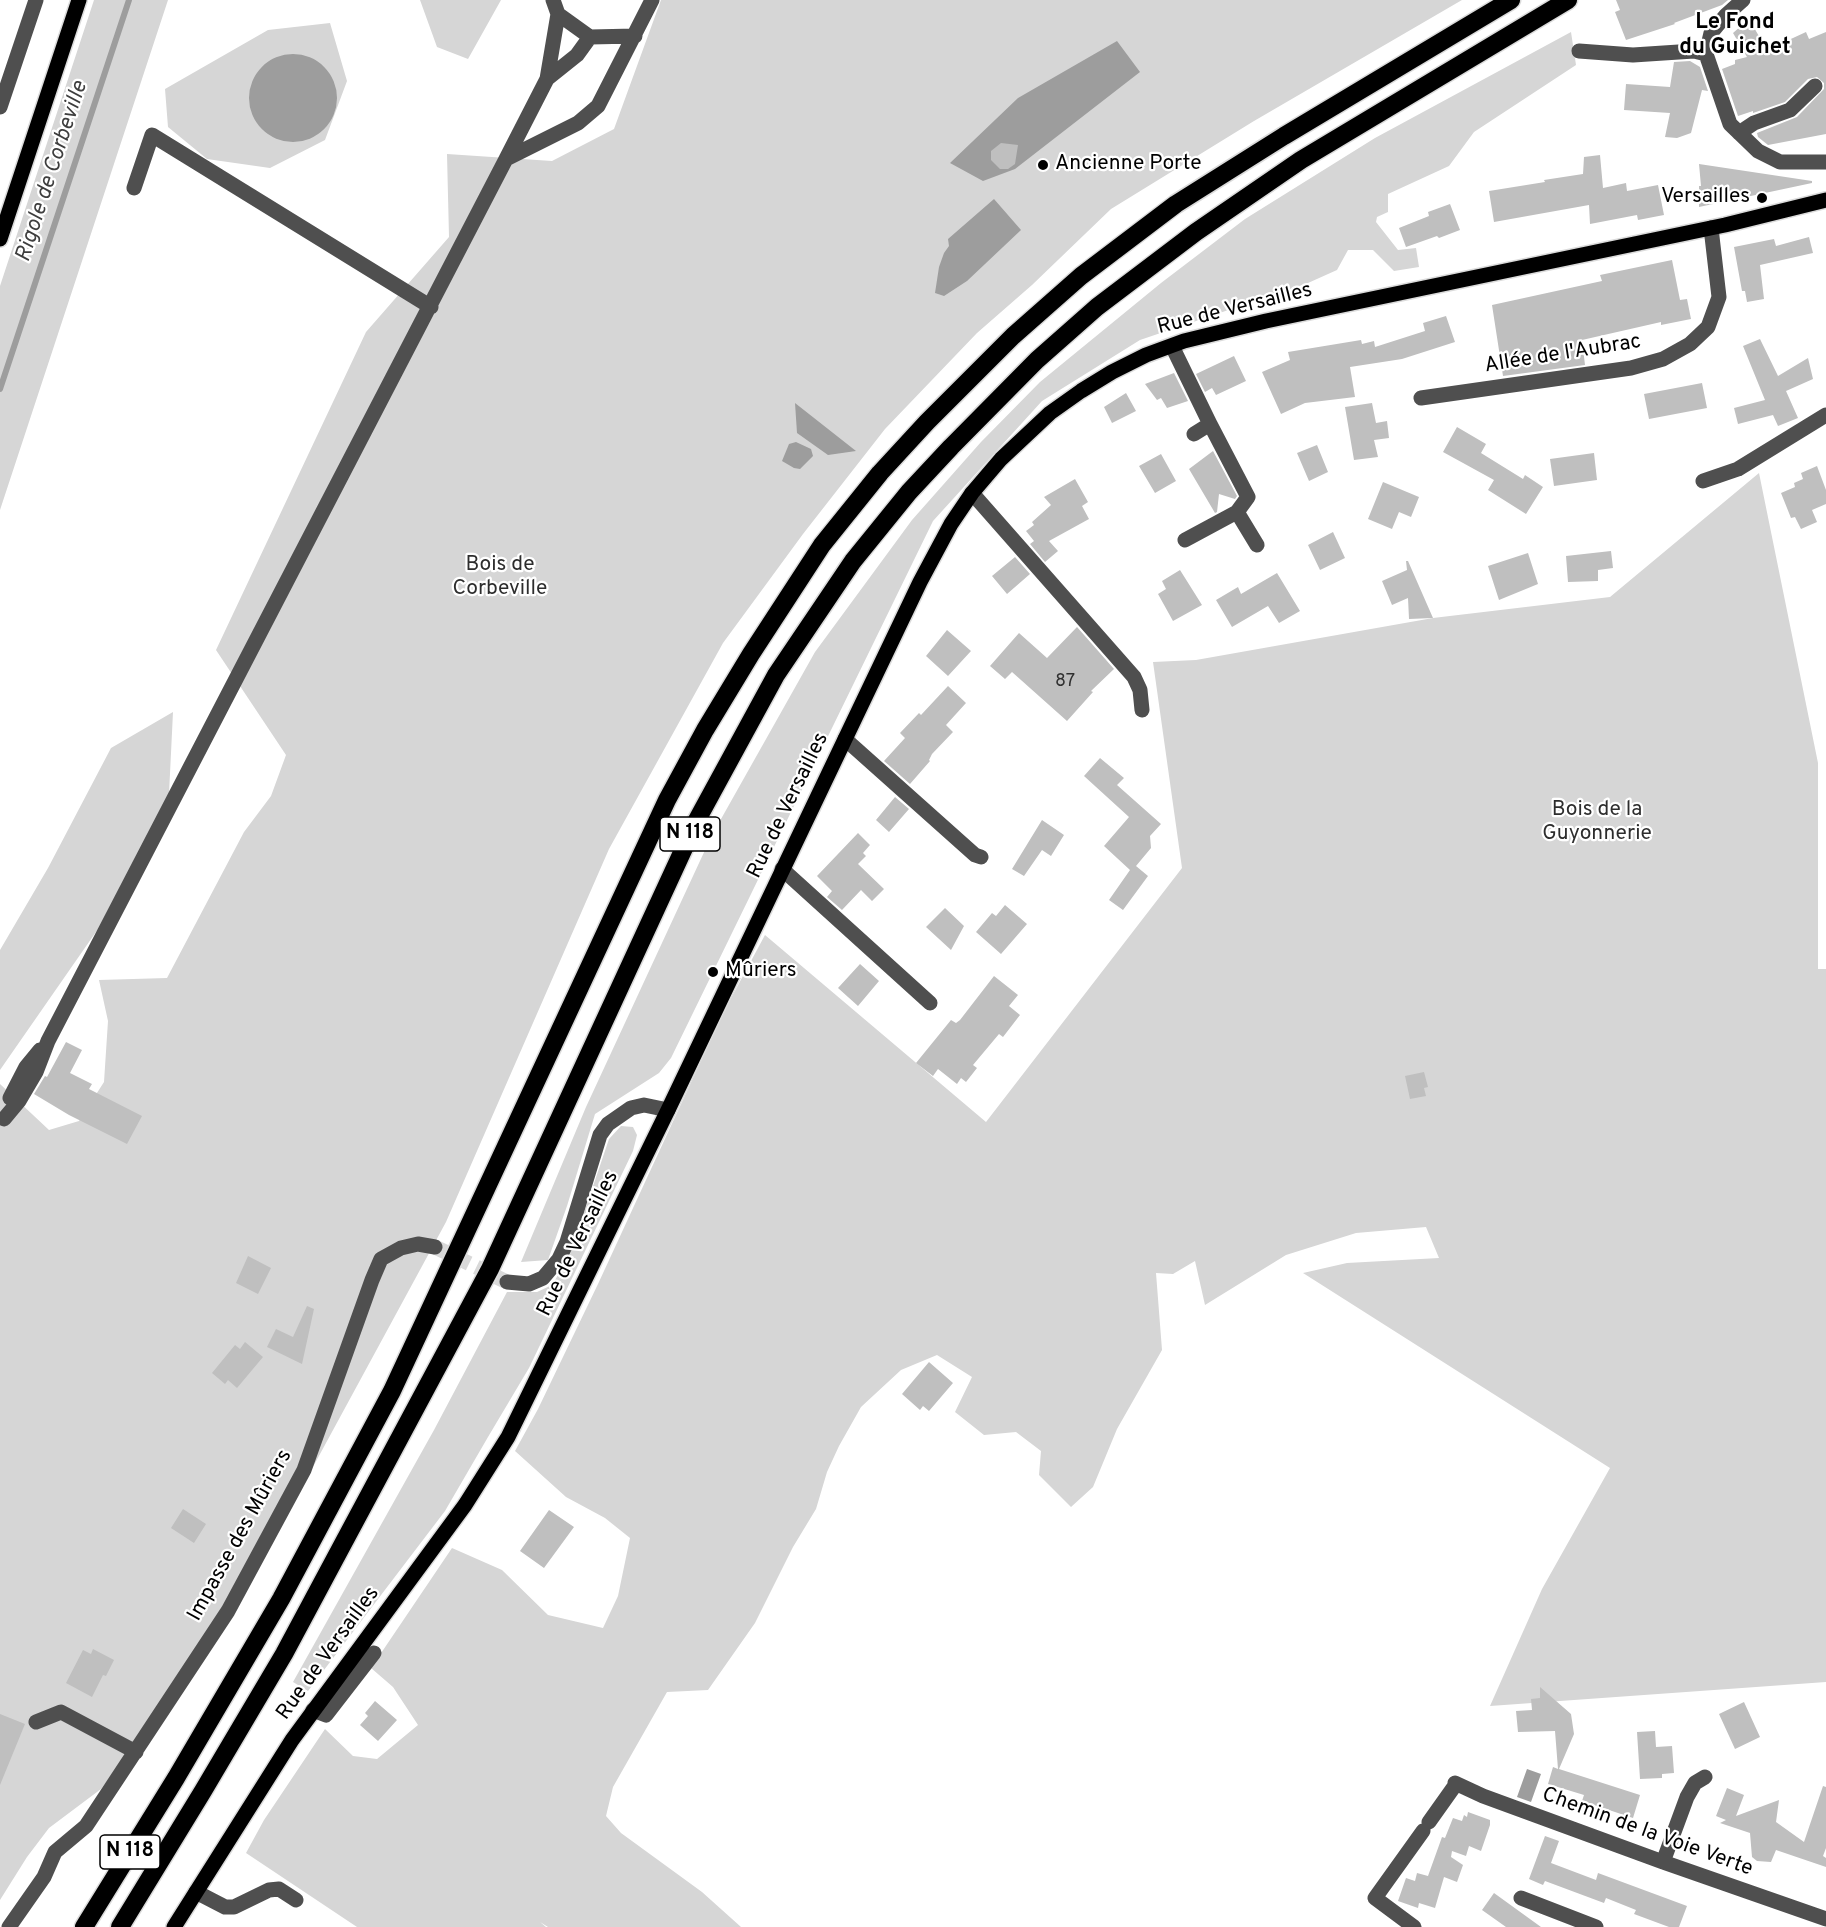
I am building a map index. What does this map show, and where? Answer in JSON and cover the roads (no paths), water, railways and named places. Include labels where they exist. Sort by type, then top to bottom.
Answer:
[{"type":"highway","name":"N 118","points":[[84,1927],[176,1778],[281,1599],[392,1391],[667,800],[705,730],[751,654],[822,546],[880,473],[927,422],[1013,336],[1081,276],[1176,204],[1284,136],[1511,0]]},
{"type":"highway","name":"N 118","points":[[120,1927],[284,1654],[490,1269],[697,820],[776,675],[853,561],[909,492],[951,447],[1037,360],[1097,307],[1196,231],[1301,160],[1568,0]]},
{"type":"main road","points":[[0,239],[5,204],[79,0]]},
{"type":"main road","name":"Rue de Versailles","points":[[174,1927],[313,1710],[465,1505],[508,1437],[668,1110],[935,553],[972,493],[1001,459],[1050,413],[1112,372],[1146,355],[1214,333],[1711,228],[1826,200]]},
{"type":"street","points":[[0,107],[36,0]]},
{"type":"street","points":[[506,159],[578,123],[598,106],[652,0]]},
{"type":"street","points":[[1743,0],[1726,15],[1712,33],[1706,54],[1730,124],[1758,152],[1780,162],[1826,162]]},
{"type":"street","points":[[555,7],[590,38],[635,36]]},
{"type":"street","points":[[48,1041],[547,79],[555,7]]},
{"type":"street","points":[[547,79],[577,55],[590,38]]},
{"type":"street","points":[[1579,51],[1633,55],[1694,51],[1706,54]]},
{"type":"street","points":[[1739,133],[1754,123],[1790,110],[1815,86]]},
{"type":"street","points":[[134,188],[152,135],[430,307]]},
{"type":"street","name":"Allée de l'Aubrac","points":[[1421,398],[1631,368],[1663,359],[1690,344],[1707,327],[1719,297],[1711,228]]},
{"type":"street","points":[[1173,346],[1248,497],[1237,512],[1185,540]]},
{"type":"street","points":[[1704,481],[1738,469],[1826,415]]},
{"type":"street","points":[[1194,434],[1210,424]]},
{"type":"street","points":[[972,493],[1134,676],[1140,690],[1142,710]]},
{"type":"street","points":[[1237,512],[1257,545]]},
{"type":"street","points":[[845,739],[975,855],[981,857]]},
{"type":"street","points":[[782,869],[930,1003]]},
{"type":"street","points":[[507,1282],[529,1284],[543,1278],[559,1259],[567,1242],[600,1135],[608,1124],[632,1108],[644,1105],[668,1110]]},
{"type":"street","name":"Impasse des Mûriers","points":[[9,1927],[44,1876],[55,1852],[87,1826],[228,1611],[304,1470],[381,1259],[401,1248],[418,1244],[435,1246]]},
{"type":"street","points":[[313,1710],[326,1715],[374,1653]]},
{"type":"street","points":[[36,1722],[62,1712],[136,1752]]},
{"type":"street","points":[[1663,1862],[1687,1797],[1695,1783],[1705,1778]]},
{"type":"street","name":"Chemin de la Voie Verte","points":[[1414,1927],[1375,1898],[1456,1784],[1663,1862],[1826,1919]]},
{"type":"street","points":[[196,1892],[225,1907],[234,1907],[269,1890],[279,1888],[296,1900]]},
{"type":"street","points":[[1521,1898],[1596,1927]]},
{"type":"waterway","name":"Rigole de Corbeville","points":[[0,389],[129,0]]},
{"type":"tunnel","points":[[435,1247],[507,1282]]},
{"type":"place","name":"Ancienne Porte","points":[[1043,165]]},
{"type":"place","name":"Versailles","points":[[1762,198]]},
{"type":"place","name":"Mûriers","points":[[713,972]]},
{"type":"district","name":"Le Fond du Guichet","points":[[1735,36]]},
{"type":"park label","name":"Bois de Corbeville","points":[[500,578]]},
{"type":"park label","name":"Bois de la Guyonnerie","points":[[1597,823]]}]
